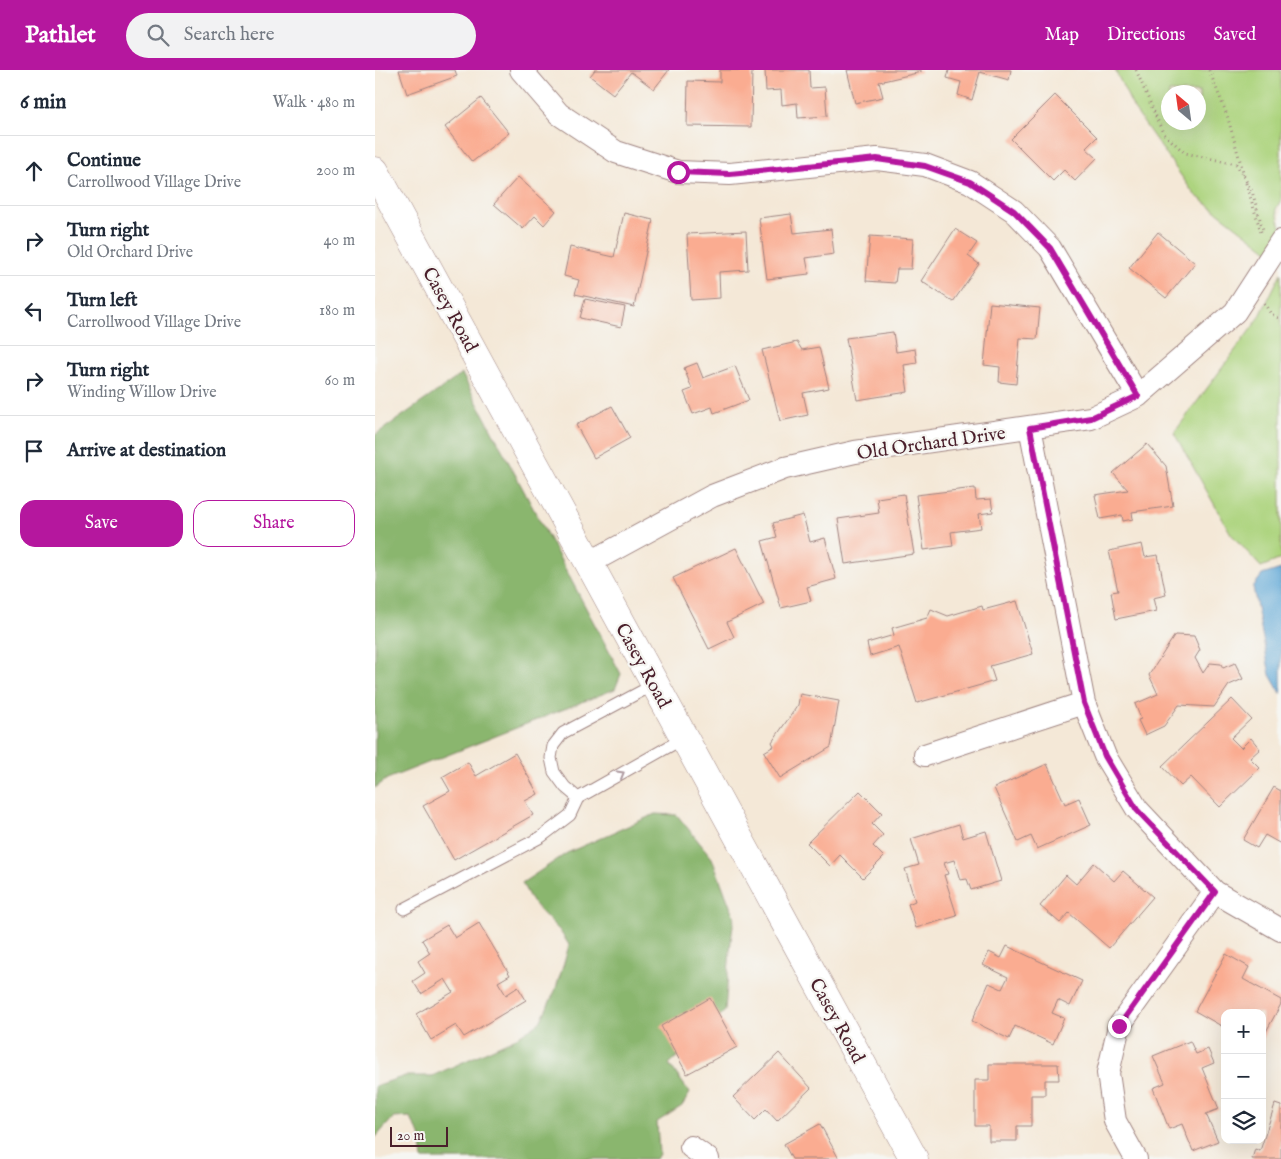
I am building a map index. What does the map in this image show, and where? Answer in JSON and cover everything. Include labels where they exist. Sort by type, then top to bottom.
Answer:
[{"type":"street","points":[[521,70],[559,114],[616,152],[678,172],[730,174],[877,159],[925,166],[970,182],[1014,211],[1050,248],[1138,396]]},
{"type":"street","name":"Casey Road","points":[[375,171],[913,1159]]},
{"type":"street","name":"Old Orchard Drive","points":[[589,563],[712,496],[785,468],[855,452],[1091,418],[1138,396],[1235,312],[1259,275],[1269,237]]},
{"type":"street","points":[[1030,428],[1084,703],[1105,756],[1137,810],[1215,892],[1281,930]]},
{"type":"street","points":[[925,754],[1084,703]]},
{"type":"street","points":[[1136,1159],[1115,1121],[1109,1074],[1119,1026],[1215,892]]},
{"type":"lane","points":[[579,798],[565,787],[554,772],[551,758],[553,746],[563,733],[655,684]]},
{"type":"lane","points":[[404,909],[541,837],[570,815],[579,798],[684,738]]},
{"type":"path","points":[[1136,70],[1163,133],[1185,153],[1236,164],[1252,191],[1269,237]]},
{"type":"path","points":[[1209,70],[1227,115],[1250,196],[1269,237]]},
{"type":"path","points":[[1259,275],[1271,284],[1262,298],[1271,314],[1281,320]]},
{"type":"path","points":[[1260,306],[1275,319],[1281,320]]},
{"type":"green space","points":[[1115,70],[1281,70],[1281,200],[1276,209],[1281,227],[1281,261],[1194,194],[1134,109]]},
{"type":"green space","points":[[1281,273],[1281,559],[1261,567],[1231,534],[1174,433],[1259,318]]},
{"type":"green space","points":[[462,374],[621,674],[615,689],[387,779],[375,788],[375,435]]},
{"type":"green space","points":[[655,814],[677,815],[712,858],[734,917],[725,1011],[669,1064],[690,1093],[682,1106],[657,1122],[659,1154],[656,1159],[423,1159],[420,1135],[410,1117],[393,1118],[375,1138],[375,1086],[405,1076],[432,1076],[514,1039],[540,1022],[555,991],[569,945],[560,931],[532,902],[522,883],[567,853]]},
{"type":"water","points":[[1281,569],[1281,694],[1270,675],[1253,587],[1262,575]]},
{"type":"building","points":[[399,70],[455,70],[457,76],[407,94]]},
{"type":"building","points":[[595,70],[669,70],[654,89],[631,72],[613,94],[590,76]]},
{"type":"building","points":[[720,70],[752,70],[751,127],[687,126],[688,81],[720,82]]},
{"type":"building","points":[[765,70],[809,70],[810,88],[825,87],[827,116],[798,118],[797,103],[782,105],[781,90],[766,91]]},
{"type":"building","points":[[847,70],[921,70],[921,72],[879,82],[883,97],[855,103]]},
{"type":"building","points":[[949,70],[1011,70],[1009,80],[980,72],[972,100],[958,95],[961,82],[947,78]]},
{"type":"building","points":[[1055,95],[1097,137],[1086,148],[1097,158],[1075,181],[1064,170],[1053,181],[1011,139]]},
{"type":"building","points":[[481,98],[509,133],[472,162],[445,127]]},
{"type":"building","points":[[518,177],[556,211],[544,225],[535,216],[523,229],[494,204]]},
{"type":"building","points":[[624,213],[653,220],[634,307],[575,294],[579,280],[564,276],[570,247],[614,257]]},
{"type":"building","points":[[791,214],[794,233],[831,229],[834,254],[806,258],[809,274],[767,279],[759,218]]},
{"type":"building","points":[[955,229],[977,243],[968,256],[979,264],[953,302],[921,281]]},
{"type":"building","points":[[746,231],[748,270],[719,272],[720,298],[691,300],[687,234]]},
{"type":"building","points":[[1158,232],[1195,263],[1166,298],[1129,268]]},
{"type":"building","points":[[870,236],[913,239],[911,269],[897,269],[895,283],[866,281]]},
{"type":"building","points":[[585,299],[625,307],[621,327],[580,318]]},
{"type":"building","points":[[990,303],[1040,308],[1037,339],[1020,338],[1016,384],[999,382],[1000,367],[984,365]]},
{"type":"building","points":[[893,332],[896,352],[915,349],[917,363],[904,365],[908,392],[857,400],[846,338]]},
{"type":"building","points":[[797,342],[802,350],[819,347],[829,388],[803,393],[808,415],[780,421],[762,350]]},
{"type":"building","points":[[697,363],[703,378],[735,366],[749,400],[714,413],[712,407],[693,414],[684,392],[692,389],[684,368]]},
{"type":"building","points":[[612,406],[630,438],[594,458],[576,425]]},
{"type":"building","points":[[1147,444],[1166,466],[1173,506],[1132,512],[1133,519],[1123,521],[1122,515],[1100,519],[1095,495],[1128,490],[1113,473]]},
{"type":"building","points":[[975,488],[976,500],[991,499],[993,512],[979,514],[981,528],[951,532],[953,546],[924,550],[916,495]]},
{"type":"building","points":[[904,494],[914,554],[845,564],[838,519],[879,513],[877,498]]},
{"type":"building","points":[[803,515],[810,542],[825,538],[836,579],[807,587],[811,601],[781,608],[762,541],[777,537],[773,523]]},
{"type":"building","points":[[1142,544],[1145,557],[1158,555],[1166,595],[1153,598],[1156,611],[1116,619],[1111,592],[1118,591],[1109,551]]},
{"type":"building","points":[[736,548],[764,604],[727,622],[734,637],[709,649],[673,578]]},
{"type":"building","points":[[1017,601],[1033,654],[990,666],[995,681],[917,703],[899,647],[870,656],[867,643],[894,635],[892,628],[927,618],[931,609],[948,616],[982,606],[983,610]]},
{"type":"building","points":[[1175,635],[1194,636],[1200,650],[1195,658],[1203,673],[1210,663],[1221,664],[1223,668],[1235,663],[1243,679],[1229,685],[1214,707],[1179,705],[1164,726],[1145,735],[1138,720],[1141,719],[1135,704],[1158,694],[1149,675]]},
{"type":"building","points":[[800,694],[839,701],[831,747],[780,778],[764,752],[774,746],[772,742],[798,705]]},
{"type":"building","points":[[1232,699],[1251,719],[1231,738],[1241,748],[1251,738],[1260,749],[1250,758],[1260,768],[1220,807],[1191,777],[1181,786],[1162,766]]},
{"type":"building","points":[[515,753],[538,794],[525,801],[533,815],[454,860],[423,806],[450,791],[442,777],[468,762],[476,776]]},
{"type":"building","points":[[1047,764],[1065,804],[1079,798],[1091,825],[1037,849],[1031,836],[1018,842],[994,788]]},
{"type":"building","points":[[1274,787],[1281,791],[1281,844],[1265,835],[1257,848],[1243,840]]},
{"type":"building","points":[[860,791],[882,813],[872,824],[883,835],[873,846],[884,857],[863,878],[840,855],[830,866],[807,843]]},
{"type":"building","points":[[959,824],[963,838],[986,831],[1001,881],[971,890],[967,879],[960,880],[954,860],[944,863],[948,874],[944,875],[957,916],[916,928],[908,904],[915,901],[905,869],[919,865],[911,839]]},
{"type":"building","points":[[1094,863],[1114,881],[1123,871],[1153,897],[1109,948],[1069,913],[1060,923],[1040,906],[1066,875],[1076,884]]},
{"type":"building","points":[[479,923],[510,975],[498,982],[506,995],[518,987],[526,1000],[464,1037],[456,1025],[431,1040],[416,1014],[453,992],[445,979],[421,994],[413,981],[425,973],[418,961],[430,953],[422,940],[447,925],[455,938]]},
{"type":"building","points":[[1007,946],[1082,981],[1070,1006],[1058,1000],[1052,1013],[1064,1018],[1053,1044],[1015,1026],[1009,1039],[972,1021],[989,983],[1002,989],[1008,977],[983,965],[989,952],[1001,958]]},
{"type":"building","points":[[1226,954],[1249,967],[1243,979],[1281,1000],[1281,1004],[1266,1032],[1266,1009],[1221,1009],[1221,1026],[1195,1011]]},
{"type":"building","points":[[710,998],[737,1047],[687,1074],[661,1026]]},
{"type":"building","points":[[1190,1041],[1196,1054],[1208,1049],[1214,1063],[1202,1068],[1219,1109],[1206,1114],[1218,1141],[1193,1151],[1182,1124],[1169,1129],[1153,1088],[1165,1083],[1153,1056]]},
{"type":"building","points":[[779,1053],[811,1088],[777,1121],[766,1109],[755,1120],[733,1097]]},
{"type":"building","points":[[989,1064],[1058,1064],[1059,1080],[1045,1080],[1045,1095],[1031,1095],[1031,1126],[1017,1126],[1017,1141],[989,1141],[989,1126],[975,1126],[975,1080],[989,1080]]},
{"type":"building","points":[[1275,1104],[1281,1106],[1281,1159],[1252,1159],[1255,1149],[1260,1151],[1262,1144],[1266,1144],[1266,1132]]},
{"type":"building","points":[[820,1124],[839,1159],[792,1159],[784,1144]]},
{"type":"route","points":[[678,172],[730,174],[877,159],[925,166],[970,182],[1014,211],[1050,248],[1138,396],[1091,418],[1030,428],[1084,703],[1105,756],[1137,810],[1215,892],[1119,1026]]}]
